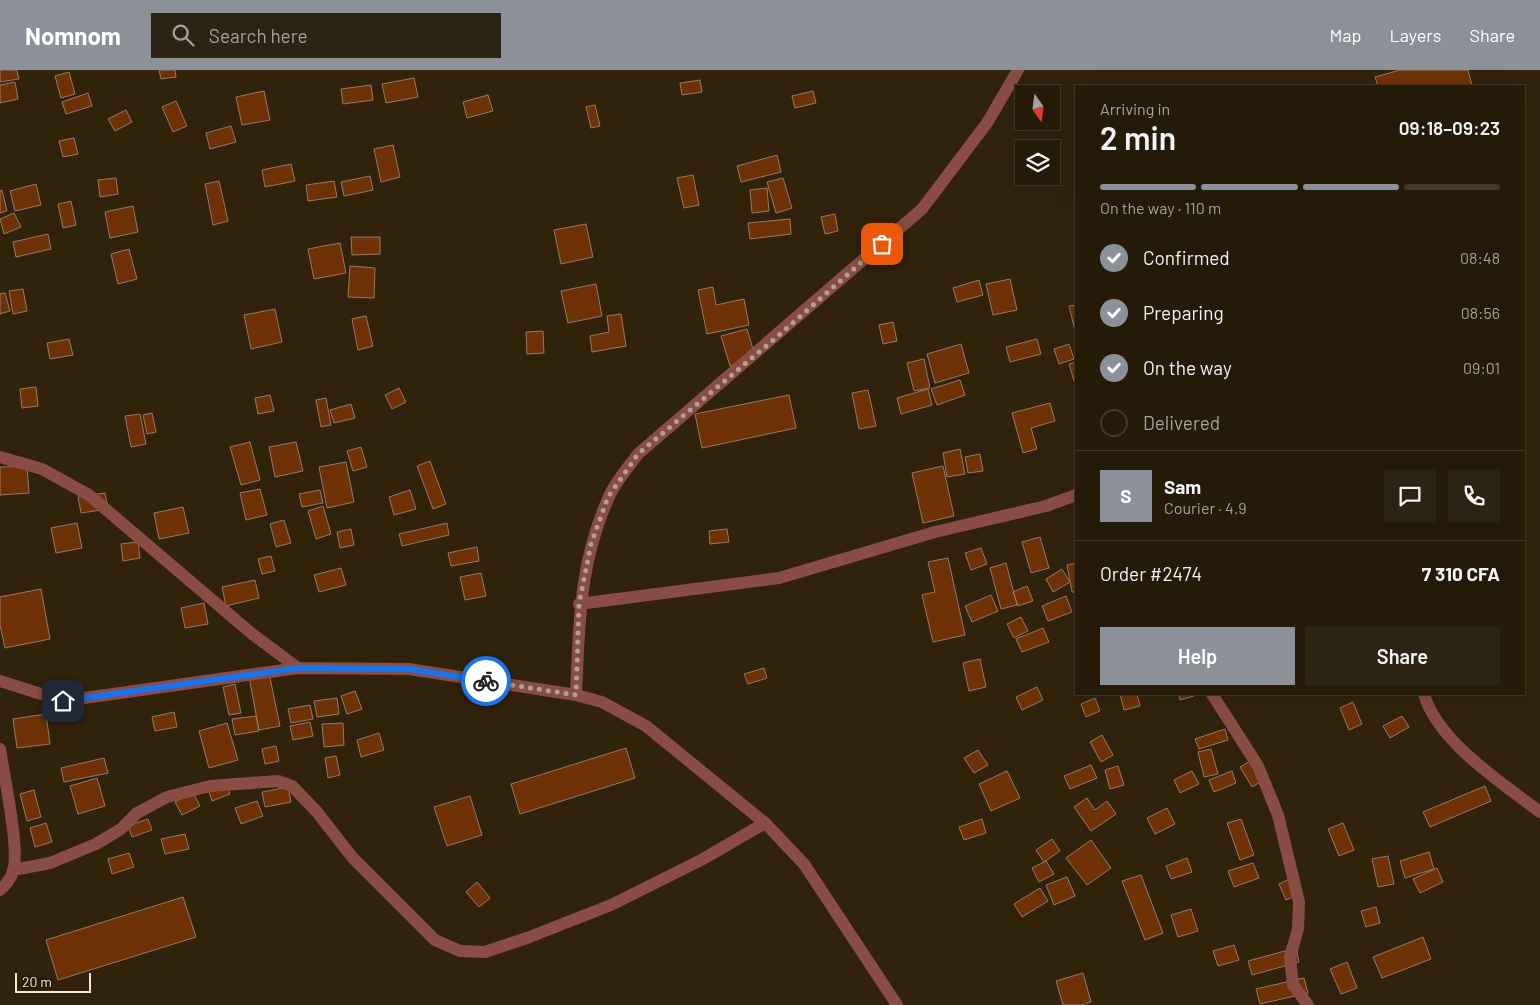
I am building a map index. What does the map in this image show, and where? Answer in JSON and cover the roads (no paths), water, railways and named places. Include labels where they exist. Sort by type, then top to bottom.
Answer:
[{"type":"street","points":[[576,695],[579,604],[591,544],[608,497],[638,454],[922,209],[987,123],[1018,70]]},
{"type":"street","points":[[0,458],[42,469],[89,494],[251,633],[298,668]]},
{"type":"street","points":[[579,604],[779,578],[935,532],[1046,506],[1075,495]]},
{"type":"street","points":[[0,681],[63,701],[298,668],[409,669],[576,695],[602,702],[646,726],[765,823],[804,864],[897,1005]]},
{"type":"street","points":[[1213,695],[1258,766],[1278,815],[1293,868],[1299,902],[1298,929],[1290,957],[1293,985],[1308,1005]]},
{"type":"street","points":[[1424,695],[1449,739],[1540,812]]},
{"type":"street","points":[[0,749],[15,848],[13,870],[7,885],[0,890]]},
{"type":"street","points":[[13,870],[50,863],[96,844],[121,829],[137,813],[168,797],[210,786],[278,781],[292,786],[317,812],[352,857],[434,940],[460,951],[485,952],[527,938],[611,905],[703,859],[765,823]]}]
